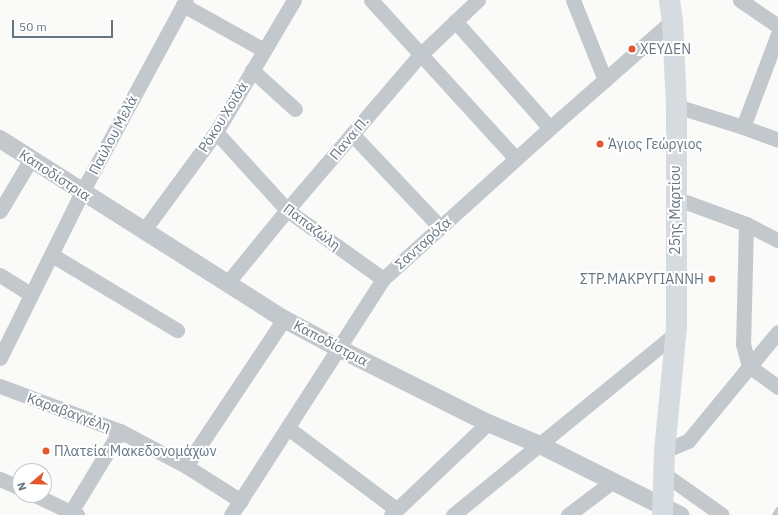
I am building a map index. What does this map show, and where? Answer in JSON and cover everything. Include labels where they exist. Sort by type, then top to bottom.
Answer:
[{"type":"main road","name":"25ης Μαρτίου","points":[[662,510],[664,451],[675,334],[676,106],[672,22],[669,0]]},
{"type":"street","name":"Ρόκου Χοϊδά","points":[[144,230],[216,132],[294,0]]},
{"type":"street","points":[[371,0],[516,159]]},
{"type":"street","name":"Πανα Π.","points":[[228,282],[287,210],[420,55],[478,0]]},
{"type":"street","points":[[573,0],[605,80]]},
{"type":"street","points":[[740,0],[778,26]]},
{"type":"street","points":[[184,3],[264,50]]},
{"type":"street","name":"Παύλου Μελά","points":[[0,358],[31,294],[52,256],[82,192],[184,3]]},
{"type":"street","points":[[455,21],[550,128]]},
{"type":"street","name":"Σανταρόζα","points":[[232,515],[383,279],[550,128],[672,22]]},
{"type":"street","points":[[743,127],[778,34]]},
{"type":"street","points":[[252,70],[295,109]]},
{"type":"street","points":[[676,106],[743,127],[778,140]]},
{"type":"street","name":"Παπαζώλη","points":[[216,132],[287,210],[383,279]]},
{"type":"street","points":[[352,134],[441,228]]},
{"type":"street","name":"Καποδίστρια","points":[[0,139],[82,192],[228,282],[284,319],[338,348],[488,423],[540,445],[613,481],[662,510],[680,515]]},
{"type":"street","points":[[0,211],[31,159]]},
{"type":"street","points":[[675,198],[746,224],[778,240]]},
{"type":"street","points":[[746,224],[743,344],[749,366],[778,387]]},
{"type":"street","points":[[52,256],[177,330]]},
{"type":"street","points":[[0,275],[31,294]]},
{"type":"street","points":[[186,466],[284,319]]},
{"type":"street","points":[[664,451],[688,440],[778,332]]},
{"type":"street","points":[[453,515],[675,334]]},
{"type":"street","name":"Καραβαγγέλη","points":[[0,386],[120,431],[186,466],[241,500]]},
{"type":"street","points":[[288,428],[394,512],[488,423]]},
{"type":"street","points":[[50,503],[72,514],[120,431]]},
{"type":"street","points":[[663,473],[722,515]]},
{"type":"street","points":[[0,479],[12,484]]},
{"type":"street","points":[[568,515],[613,481]]},
{"type":"lane","points":[[775,515],[778,510]]},
{"type":"place","name":"ΧΕΥΔΕΝ","points":[[632,49]]},
{"type":"place","name":"Άγιος Γεώργιος","points":[[600,144]]},
{"type":"place","name":"ΣΤΡ.ΜΑΚΡΥΓΙΑΝΝΗ","points":[[712,279]]},
{"type":"place","name":"Πλατεία Μακεδονομάχων","points":[[46,451]]}]
